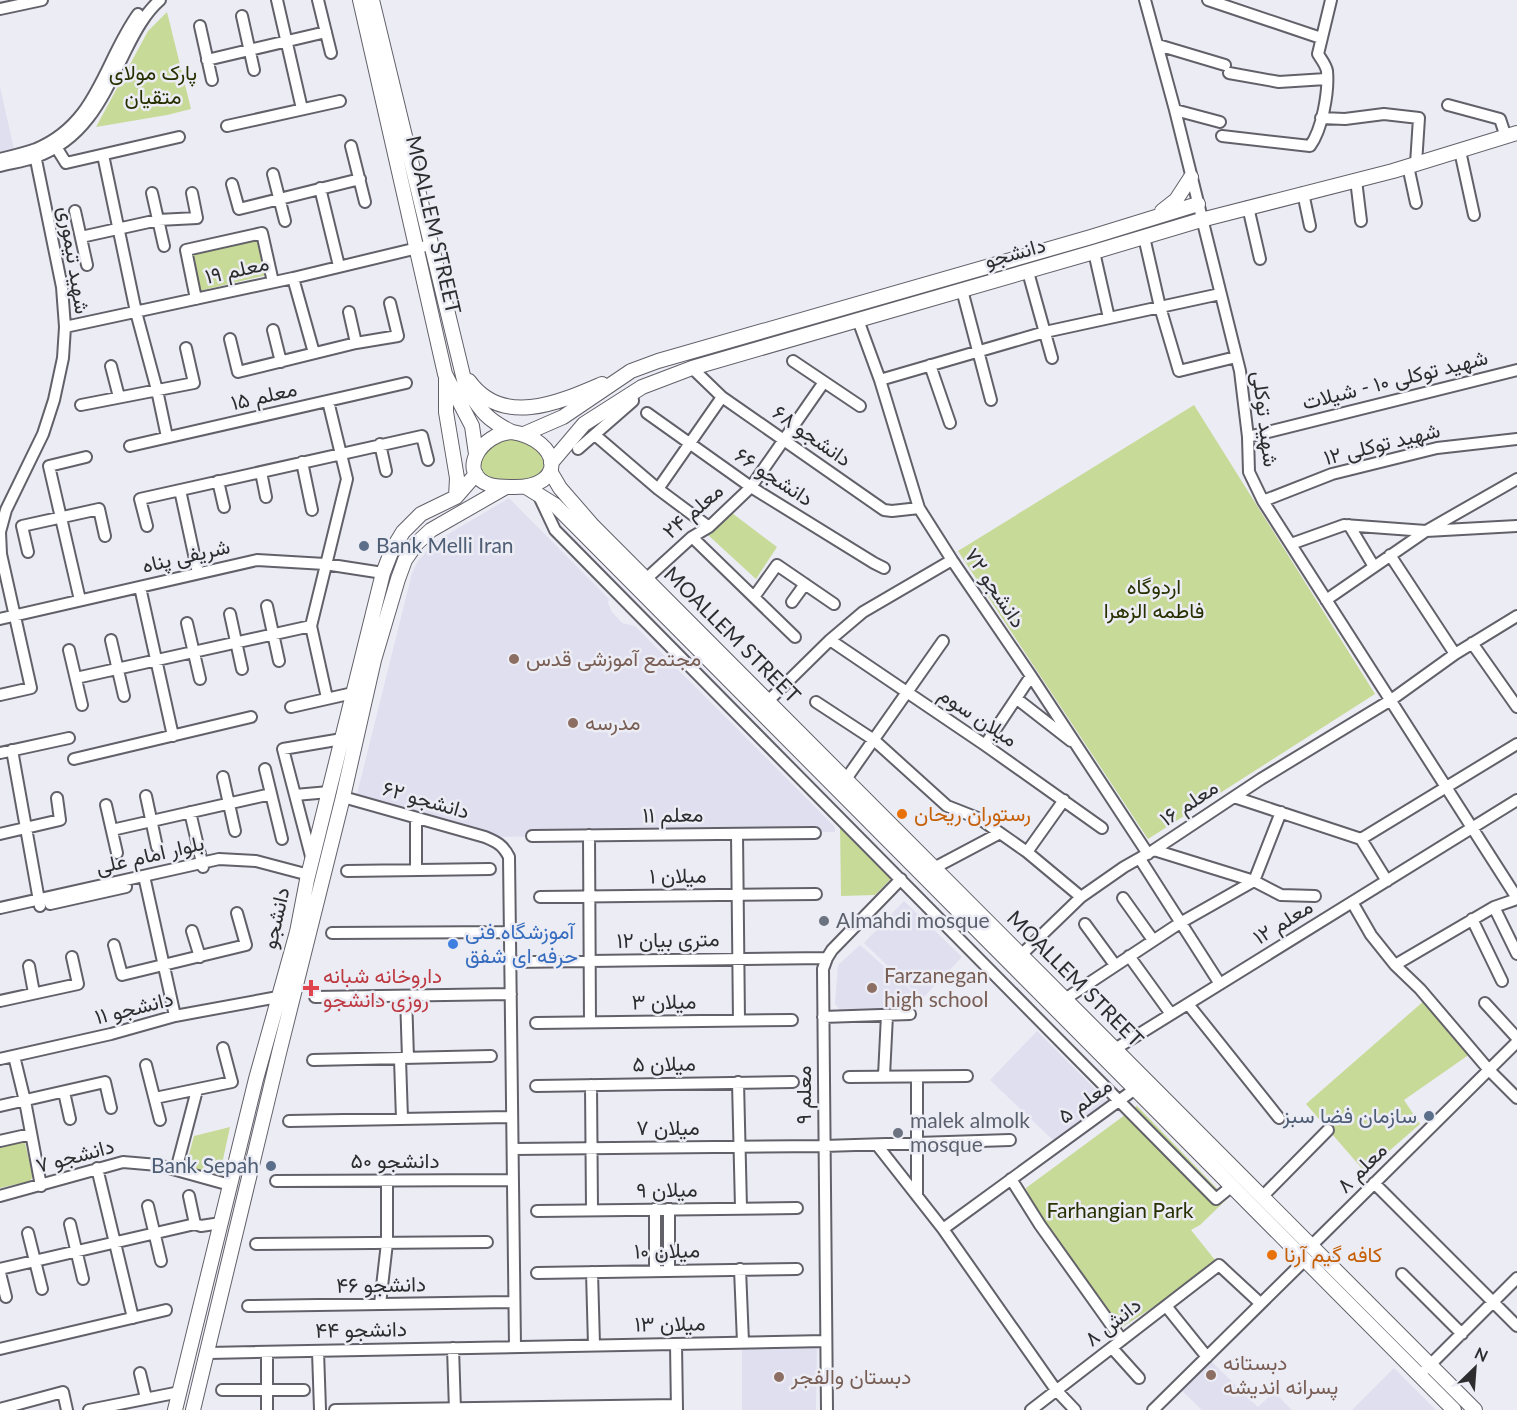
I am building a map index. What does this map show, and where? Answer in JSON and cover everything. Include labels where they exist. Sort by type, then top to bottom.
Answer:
[{"type":"main road","name":"MOALLEM STREET","points":[[360,0],[424,246],[466,388],[494,424],[518,433]]},
{"type":"main road","name":"MOALLEM STREET","points":[[372,0],[424,246],[445,374],[472,426],[476,454]]},
{"type":"main road","name":"دانشجو","points":[[550,467],[584,424],[642,387],[692,368],[1202,220],[1412,165],[1512,135]]},
{"type":"main road","points":[[1155,217],[1176,200],[1191,177]]},
{"type":"main road","name":"دانشجو","points":[[518,433],[574,410],[631,371],[658,361],[1198,204]]},
{"type":"main road","points":[[461,368],[473,386],[486,399],[503,406],[529,408],[557,404],[631,371]]},
{"type":"main road","points":[[445,374],[446,412],[457,477],[456,496]]},
{"type":"main road","points":[[574,410],[584,424]]},
{"type":"main road","points":[[500,433],[518,433],[533,437],[547,448],[550,467],[541,483],[532,490],[490,485],[476,474],[474,464],[476,454],[483,443],[491,437],[500,433]]},
{"type":"main road","name":"MOALLEM STREET","points":[[550,467],[560,488],[589,530],[710,661],[807,749],[846,779],[1474,1410]]},
{"type":"main road","name":"دانشجو","points":[[193,1410],[343,797],[383,573],[392,550],[404,532],[421,514],[456,496],[476,474]]},
{"type":"main road","name":"دانشجو","points":[[175,1410],[230,1185],[297,932],[304,873],[329,792],[353,693],[368,660],[405,560],[417,543],[432,530],[506,487]]},
{"type":"main road","name":"MOALLEM STREET","points":[[532,490],[589,530],[646,579],[768,701],[865,817],[1454,1410]]},
{"type":"main road","points":[[209,1269],[218,1276],[228,1271]]},
{"type":"main road","points":[[204,1289],[214,1286],[222,1295]]},
{"type":"street","points":[[0,9],[42,0]]},
{"type":"street","points":[[0,159],[34,154],[63,134],[85,111],[127,33],[149,0]]},
{"type":"street","points":[[0,166],[56,147],[80,129],[91,116],[142,21],[160,0]]},
{"type":"street","points":[[278,0],[302,110]]},
{"type":"street","points":[[318,0],[331,53]]},
{"type":"street","name":"شهید توکلی","points":[[1145,0],[1240,371],[1248,437],[1249,472],[1263,501],[1517,898]]},
{"type":"street","points":[[1208,0],[1321,38]]},
{"type":"street","points":[[1222,136],[1310,146],[1317,136],[1321,118],[1327,69],[1318,54],[1331,0]]},
{"type":"street","points":[[242,16],[254,70]]},
{"type":"street","points":[[200,26],[212,80]]},
{"type":"street","points":[[207,60],[286,39],[326,32]]},
{"type":"street","points":[[1158,45],[1227,69],[1279,82],[1326,79]]},
{"type":"street","points":[[227,126],[340,101]]},
{"type":"street","points":[[1448,105],[1500,119],[1512,135]]},
{"type":"street","points":[[1175,110],[1220,122]]},
{"type":"street","points":[[1321,118],[1345,119],[1384,114],[1419,118],[1412,165],[1416,203]]},
{"type":"street","points":[[56,147],[66,163],[179,137]]},
{"type":"street","points":[[351,146],[365,202]]},
{"type":"street","points":[[1460,151],[1474,215]]},
{"type":"street","name":"شهید تیموری","points":[[0,694],[31,688],[1,554],[0,532],[6,510],[43,434],[50,412],[63,358],[65,327],[62,287],[34,154]]},
{"type":"street","points":[[103,155],[136,312],[167,437]]},
{"type":"street","points":[[273,174],[285,221]]},
{"type":"street","points":[[232,184],[238,209],[360,179]]},
{"type":"street","points":[[1356,180],[1360,221]]},
{"type":"street","points":[[320,188],[339,266]]},
{"type":"street","points":[[152,193],[164,246]]},
{"type":"street","points":[[81,237],[158,220],[196,218],[192,193]]},
{"type":"street","points":[[1303,194],[1311,226]]},
{"type":"street","points":[[1248,207],[1260,259]]},
{"type":"street","points":[[75,211],[87,265]]},
{"type":"street","points":[[196,299],[186,250],[262,233],[273,282]]},
{"type":"street","points":[[1144,237],[1160,307],[1179,371],[1236,357]]},
{"type":"street","name":"معلم ۱۹","points":[[65,327],[293,278],[424,246]]},
{"type":"street","points":[[1094,252],[1109,318]]},
{"type":"street","points":[[1028,272],[1052,358]]},
{"type":"street","points":[[293,278],[314,353]]},
{"type":"street","points":[[963,290],[991,400]]},
{"type":"street","points":[[880,380],[1045,332],[1220,294]]},
{"type":"street","points":[[230,339],[238,372],[356,343],[398,336],[390,303]]},
{"type":"street","points":[[350,312],[356,343]]},
{"type":"street","name":"دانشجو ۷۲","points":[[858,320],[880,380],[919,508],[1147,854],[1180,923],[1220,984]]},
{"type":"street","points":[[273,330],[281,362]]},
{"type":"street","points":[[81,405],[194,383],[186,348]]},
{"type":"street","points":[[793,361],[860,406]]},
{"type":"street","points":[[930,365],[950,423]]},
{"type":"street","points":[[111,366],[118,397]]},
{"type":"street","name":"دانشجو ۶۸","points":[[692,368],[722,397],[884,510],[919,508]]},
{"type":"street","name":"شهید توکلی ۱۰ - شیلات","points":[[1248,437],[1517,370]]},
{"type":"street","name":"معلم ۲۴","points":[[646,579],[692,537],[709,527],[751,487],[824,381]]},
{"type":"street","name":"معلم ۱۵","points":[[130,446],[406,384]]},
{"type":"street","points":[[578,449],[633,401],[632,393]]},
{"type":"street","points":[[658,489],[722,397]]},
{"type":"street","points":[[327,698],[311,626],[347,479],[328,401]]},
{"type":"street","name":"دانشجو ۶۶","points":[[647,413],[751,487],[884,568]]},
{"type":"street","points":[[595,435],[658,489],[709,527]]},
{"type":"street","points":[[147,526],[140,499],[422,436],[428,460]]},
{"type":"street","name":"شهید توکلی ۱۲","points":[[1263,501],[1332,474],[1437,448],[1516,441]]},
{"type":"street","points":[[380,444],[386,471]]},
{"type":"street","points":[[80,600],[49,466],[86,457]]},
{"type":"street","points":[[302,462],[312,510]]},
{"type":"street","points":[[261,472],[266,497]]},
{"type":"street","points":[[1326,600],[1426,531],[1517,479]]},
{"type":"street","points":[[218,481],[224,507]]},
{"type":"street","points":[[180,490],[198,573]]},
{"type":"street","points":[[532,490],[555,530],[1216,1199],[1232,1186]]},
{"type":"street","points":[[28,552],[22,526],[99,509],[105,536]]},
{"type":"street","points":[[1291,544],[1344,525],[1426,531],[1517,526]]},
{"type":"street","points":[[1349,525],[1373,566]]},
{"type":"street","points":[[692,537],[795,637]]},
{"type":"street","points":[[1390,555],[1455,654]]},
{"type":"street","name":"شریفی پناه","points":[[0,619],[257,560],[325,564],[383,573]]},
{"type":"street","points":[[768,701],[830,640],[863,612],[952,560]]},
{"type":"street","points":[[754,597],[777,565],[834,604]]},
{"type":"street","points":[[792,602],[805,584]]},
{"type":"street","points":[[140,587],[173,735]]},
{"type":"street","points":[[267,606],[279,661]]},
{"type":"street","points":[[230,614],[242,669]]},
{"type":"street","name":"معلم ۱۶","points":[[1021,955],[1081,897],[1234,797],[1391,700],[1455,654],[1517,616]]},
{"type":"street","points":[[187,623],[200,679]]},
{"type":"street","points":[[76,678],[311,626]]},
{"type":"street","points":[[111,640],[124,696]]},
{"type":"street","name":"میلان سوم","points":[[830,640],[1102,828]]},
{"type":"street","points":[[846,779],[943,640]]},
{"type":"street","points":[[1472,643],[1517,707]]},
{"type":"street","points":[[69,650],[82,705]]},
{"type":"street","points":[[697,674],[710,661]]},
{"type":"street","points":[[985,745],[1031,676]]},
{"type":"street","points":[[291,707],[353,693]]},
{"type":"street","points":[[1017,699],[1078,747]]},
{"type":"street","points":[[816,702],[874,740],[947,806],[980,819],[1027,852],[1081,897]]},
{"type":"street","points":[[74,759],[251,717]]},
{"type":"street","points":[[0,753],[69,738]]},
{"type":"street","points":[[304,873],[295,795],[283,749],[342,739]]},
{"type":"street","points":[[1361,839],[1517,744]]},
{"type":"street","points":[[12,750],[40,903]]},
{"type":"street","points":[[265,769],[282,839]]},
{"type":"street","points":[[223,777],[235,831]]},
{"type":"street","points":[[295,795],[329,792]]},
{"type":"street","points":[[112,830],[271,794]]},
{"type":"street","points":[[146,796],[157,847]]},
{"type":"street","name":"دانشجو ۶۲","points":[[343,797],[498,842],[505,848],[509,857],[510,932]]},
{"type":"street","points":[[1234,797],[1361,839],[1387,881]]},
{"type":"street","points":[[0,834],[60,820],[57,798]]},
{"type":"street","points":[[1027,852],[1064,800]]},
{"type":"street","name":"معلم ۱۲","points":[[1114,1049],[1517,800]]},
{"type":"street","points":[[106,805],[117,854]]},
{"type":"street","points":[[190,812],[203,866]]},
{"type":"street","points":[[1065,999],[1180,923],[1254,881],[1281,812]]},
{"type":"street","points":[[852,830],[865,817]]},
{"type":"street","points":[[416,818],[416,870]]},
{"type":"street","name":"معلم ۱۱","points":[[532,836],[815,832]]},
{"type":"street","points":[[934,868],[999,833]]},
{"type":"street","points":[[737,834],[739,1021]]},
{"type":"street","points":[[589,836],[590,1022]]},
{"type":"street","points":[[1147,854],[1254,881],[1281,895],[1315,896]]},
{"type":"street","name":"بلوار امام علی","points":[[0,915],[40,903],[203,866],[219,859],[256,861],[304,873]]},
{"type":"street","points":[[347,871],[490,869]]},
{"type":"street","points":[[145,879],[175,1016]]},
{"type":"street","points":[[827,958],[901,879]]},
{"type":"street","name":"میلان ۱","points":[[540,897],[816,894]]},
{"type":"street","points":[[1123,898],[1153,940]]},
{"type":"street","points":[[1395,965],[1472,919],[1517,898]]},
{"type":"street","points":[[1352,902],[1371,934],[1395,965],[1420,989],[1489,1070],[1517,1098]]},
{"type":"street","name":"بلوار امام علی","points":[[0,908],[40,903]]},
{"type":"street","points":[[1494,907],[1517,954]]},
{"type":"street","points":[[114,945],[122,975],[200,957],[246,945],[237,913]]},
{"type":"street","points":[[1472,919],[1502,981]]},
{"type":"street","points":[[1085,924],[1115,965]]},
{"type":"street","points":[[192,931],[200,957]]},
{"type":"street","points":[[332,933],[510,932],[515,1347]]},
{"type":"street","points":[[1129,956],[1171,1014]]},
{"type":"street","points":[[0,999],[78,984],[72,957]]},
{"type":"street","name":"۱۲ متری بیان","points":[[510,962],[827,958]]},
{"type":"street","name":"معلم ۹","points":[[827,958],[823,969],[827,1410]]},
{"type":"street","points":[[29,966],[34,993]]},
{"type":"street","points":[[315,997],[511,994]]},
{"type":"street","points":[[402,1119],[406,996]]},
{"type":"street","name":"دانشجو ۱۱","points":[[0,1059],[111,1034],[175,1016],[278,998]]},
{"type":"street","points":[[1485,1003],[1517,1040]]},
{"type":"street","points":[[1188,1004],[1279,1118]]},
{"type":"street","points":[[823,1017],[910,1014]]},
{"type":"street","points":[[884,1076],[887,1016]]},
{"type":"street","name":"میلان ۳","points":[[536,1023],[792,1020]]},
{"type":"street","name":"معلم ۸","points":[[1311,1246],[1517,1040]]},
{"type":"street","points":[[155,1098],[232,1082],[223,1048]]},
{"type":"street","points":[[14,1056],[41,1186]]},
{"type":"street","points":[[313,1060],[491,1056]]},
{"type":"street","points":[[146,1065],[160,1120]]},
{"type":"street","points":[[849,1077],[967,1076]]},
{"type":"street","points":[[917,1077],[917,1196]]},
{"type":"street","points":[[0,1106],[105,1082],[111,1108]]},
{"type":"street","points":[[738,1082],[741,1208]]},
{"type":"street","name":"میلان ۵","points":[[536,1086],[792,1082]]},
{"type":"street","points":[[591,1085],[592,1210]]},
{"type":"street","name":"معلم ۵","points":[[943,1229],[1135,1089]]},
{"type":"street","points":[[176,1170],[196,1090]]},
{"type":"street","points":[[64,1092],[70,1119]]},
{"type":"street","points":[[289,1120],[512,1117]]},
{"type":"street","points":[[1262,1197],[1328,1130]]},
{"type":"street","points":[[0,1141],[31,1134]]},
{"type":"street","points":[[917,1143],[1010,1140]]},
{"type":"street","name":"میلان ۷","points":[[513,1149],[917,1143]]},
{"type":"street","points":[[877,1144],[943,1229],[1056,1390],[1075,1410]]},
{"type":"street","name":"دانشجو ۷","points":[[0,1196],[123,1162],[140,1162],[230,1185]]},
{"type":"street","points":[[97,1168],[133,1318]]},
{"type":"street","points":[[1011,1179],[1122,1340]]},
{"type":"street","name":"دانشجو ۵۰","points":[[276,1181],[513,1180]]},
{"type":"street","points":[[380,1304],[387,1243],[387,1181]]},
{"type":"street","points":[[1374,1183],[1517,1326]]},
{"type":"street","points":[[189,1196],[195,1224]]},
{"type":"street","points":[[147,1206],[161,1261]]},
{"type":"street","name":"میلان ۹","points":[[537,1211],[797,1208]]},
{"type":"street","points":[[655,1209],[655,1271]]},
{"type":"street","points":[[669,1209],[669,1271]]},
{"type":"street","points":[[6,1297],[0,1271],[195,1224],[201,1226],[221,1223]]},
{"type":"street","points":[[70,1224],[83,1279]]},
{"type":"street","points":[[28,1233],[42,1289]]},
{"type":"street","points":[[256,1244],[487,1242]]},
{"type":"street","points":[[1153,1410],[1305,1260]]},
{"type":"street","name":"دانش ۸","points":[[1031,1410],[1219,1265],[1260,1303]]},
{"type":"street","points":[[740,1269],[743,1342]]},
{"type":"street","name":"میلان ۱۰","points":[[537,1273],[797,1269]]},
{"type":"street","points":[[592,1272],[594,1345]]},
{"type":"street","points":[[1402,1274],[1462,1334]]},
{"type":"street","points":[[1420,1377],[1517,1278]]},
{"type":"street","name":"دانشجو ۴۶","points":[[248,1306],[514,1302]]},
{"type":"street","points":[[1166,1306],[1207,1357]]},
{"type":"street","points":[[0,1349],[166,1310]]},
{"type":"street","name":"میلان ۱۳","points":[[515,1347],[826,1341]]},
{"type":"street","points":[[335,1410],[677,1407],[676,1344]]},
{"type":"street","name":"دانشجو ۴۴","points":[[208,1353],[515,1347]]},
{"type":"street","points":[[453,1348],[455,1409]]},
{"type":"street","points":[[1112,1348],[1139,1378]]},
{"type":"street","points":[[318,1351],[320,1410]]},
{"type":"street","points":[[267,1352],[267,1410]]},
{"type":"street","points":[[140,1373],[146,1398]]},
{"type":"street","points":[[222,1390],[304,1390]]},
{"type":"street","points":[[0,1409],[23,1407],[63,1392],[67,1410]]},
{"type":"street","points":[[89,1410],[112,1408],[146,1398],[180,1392]]},
{"type":"shaded area","points":[[0,87],[14,149],[0,152]]},
{"type":"shaded area","name":"مجتمع آموزشی قدس","points":[[509,498],[609,599],[608,603],[612,612],[622,623],[635,626],[835,827],[835,832],[691,832],[691,834],[487,837],[356,798],[412,573],[418,561],[433,543]]},
{"type":"shaded area","points":[[904,901],[962,957],[922,999],[864,943]]},
{"type":"shaded area","name":"Farzanegan high school","points":[[860,945],[923,1001],[907,1008],[840,1010],[835,1004],[838,965]]},
{"type":"shaded area","points":[[1037,1031],[1108,1102],[1058,1145],[990,1080]]},
{"type":"shaded area","name":"دبستان والفجر","points":[[742,1338],[817,1345],[816,1410],[742,1410]]},
{"type":"shaded area","name":"دبستانه پسرانه اندیشه","points":[[1211,1361],[1258,1407],[1274,1392],[1292,1410],[1202,1410],[1181,1390]]},
{"type":"shaded area","points":[[1394,1368],[1436,1410],[1352,1410]]},
{"type":"green space","name":"پارک مولای متقیان","points":[[167,12],[191,109],[96,127],[148,31]]},
{"type":"green space","points":[[259,237],[267,275],[199,291],[191,253]]},
{"type":"green space","name":"اردوگاه فاطمه الزهرا","points":[[1194,405],[1375,694],[1148,839],[958,551]]},
{"type":"green space","points":[[511,437],[538,446],[543,457],[544,468],[534,480],[497,482],[483,473],[480,461],[492,444]]},
{"type":"green space","points":[[732,513],[777,547],[756,579],[708,535]]},
{"type":"green space","points":[[840,825],[892,878],[875,895],[841,896]]},
{"type":"green space","points":[[1425,1000],[1470,1054],[1404,1100],[1420,1124],[1365,1172],[1306,1104]]},
{"type":"green space","name":"Farhangian Park","points":[[1137,1106],[1227,1199],[1200,1225],[1191,1230],[1219,1265],[1116,1331],[1040,1225],[1026,1188]]},
{"type":"green space","points":[[230,1127],[219,1178],[185,1169],[194,1136]]},
{"type":"green space","points":[[24,1139],[33,1176],[30,1181],[0,1188],[0,1144]]},
{"type":"place","name":"Bank Melli Iran","points":[[364,546]]},
{"type":"place","name":"مجتمع آموزشی قدس","points":[[514,659]]},
{"type":"place","name":"مدرسه","points":[[573,723]]},
{"type":"place","name":"رستوران ریحان","points":[[902,814]]},
{"type":"place","name":"Almahdi mosque","points":[[824,921]]},
{"type":"place","name":"آموزشگاه فنی حرفه ای شفق","points":[[453,944]]},
{"type":"place","name":"داروخانه شبانه روزی دانشجو","points":[[311,988]]},
{"type":"place","name":"Farzanegan high school","points":[[872,988]]},
{"type":"place","name":"سازمان فضا سبز","points":[[1429,1116]]},
{"type":"place","name":"malek almolk mosque","points":[[898,1133]]},
{"type":"place","name":"Bank Sepah","points":[[271,1166]]},
{"type":"place","name":"کافه گیم آرنا","points":[[1272,1255]]},
{"type":"place","name":"دبستانه پسرانه اندیشه","points":[[1211,1375]]},
{"type":"place","name":"دبستان والفجر","points":[[779,1377]]}]
